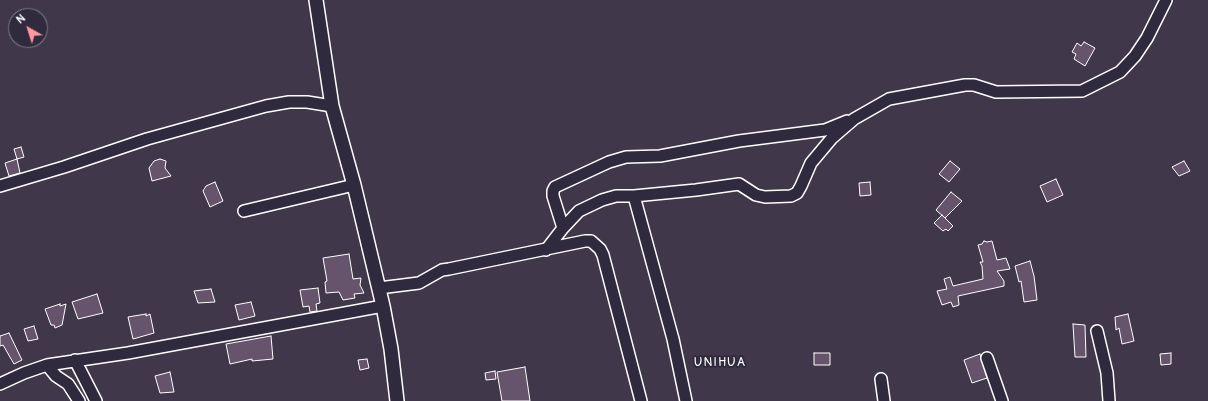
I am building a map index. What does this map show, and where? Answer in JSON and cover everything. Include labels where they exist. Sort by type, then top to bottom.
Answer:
[{"type":"street","points":[[316,0],[332,106],[354,184],[383,306],[391,349],[397,401]]},
{"type":"street","points":[[563,228],[553,196],[555,187],[609,162],[626,157],[670,155],[702,147],[738,141],[825,130],[854,119],[889,99],[960,86],[974,86],[996,92],[1082,91],[1120,72],[1135,56],[1147,38],[1166,0]]},
{"type":"street","points":[[0,186],[71,165],[153,138],[266,106],[289,102],[307,102],[332,106]]},
{"type":"street","points":[[546,250],[563,228],[579,211],[616,196],[634,196],[739,184],[756,195],[765,197],[791,196],[797,192],[801,186],[811,163],[832,138],[854,119]]},
{"type":"street","points":[[244,211],[354,184]]},
{"type":"street","points":[[634,196],[673,340],[686,401]]},
{"type":"street","points":[[379,288],[419,283],[442,270],[585,241],[591,242],[600,249],[641,401]]},
{"type":"street","points":[[0,384],[24,373],[47,365],[128,353],[383,306]]},
{"type":"street","points":[[1097,331],[1108,374],[1109,401]]},
{"type":"street","points":[[988,358],[1002,401]]},
{"type":"street","points":[[75,360],[96,401]]},
{"type":"street","points":[[47,365],[56,376],[68,384],[79,401]]},
{"type":"street","points":[[881,379],[884,401]]},
{"type":"building","points":[[1084,42],[1095,48],[1085,66],[1074,59],[1076,54],[1072,52],[1077,43],[1081,46]]},
{"type":"building","points":[[21,147],[24,157],[17,159],[14,149]]},
{"type":"building","points":[[17,159],[20,173],[9,176],[5,163]]},
{"type":"building","points":[[160,159],[166,161],[165,168],[171,176],[152,181],[149,168],[154,161]]},
{"type":"building","points":[[950,161],[960,169],[949,182],[939,174]]},
{"type":"building","points":[[1184,161],[1190,171],[1179,176],[1172,167]]},
{"type":"building","points":[[1056,179],[1063,195],[1047,202],[1040,186]]},
{"type":"building","points":[[215,182],[223,201],[210,207],[203,191],[206,186]]},
{"type":"building","points":[[870,182],[871,195],[860,196],[859,183]]},
{"type":"building","points":[[951,192],[962,201],[945,218],[936,210]]},
{"type":"building","points":[[942,215],[953,226],[948,231],[946,229],[943,231],[934,223]]},
{"type":"building","points":[[984,241],[992,241],[997,260],[1006,258],[1010,269],[997,271],[1004,281],[1004,286],[958,296],[959,305],[953,307],[951,302],[942,305],[937,291],[947,289],[944,279],[950,277],[953,286],[983,279],[982,266],[980,262],[983,262],[978,245],[982,244]]},
{"type":"building","points":[[349,254],[353,279],[361,278],[360,285],[364,293],[354,294],[355,298],[343,300],[339,292],[326,293],[325,282],[327,281],[323,258]]},
{"type":"building","points":[[1030,261],[1034,276],[1037,300],[1024,302],[1021,281],[1019,282],[1015,266]]},
{"type":"building","points":[[318,288],[320,303],[316,304],[317,311],[310,312],[309,306],[303,307],[300,290]]},
{"type":"building","points":[[211,289],[215,302],[198,303],[194,291]]},
{"type":"building","points":[[97,294],[103,313],[78,319],[72,302]]},
{"type":"building","points":[[251,302],[255,316],[239,320],[235,305]]},
{"type":"building","points":[[60,304],[60,306],[66,304],[62,325],[55,328],[54,325],[51,325],[45,309]]},
{"type":"building","points":[[146,314],[146,316],[150,314],[154,333],[133,339],[128,317]]},
{"type":"building","points":[[1128,314],[1134,341],[1122,344],[1119,328],[1116,330],[1115,317]]},
{"type":"building","points":[[1073,324],[1085,325],[1086,357],[1075,357]]},
{"type":"building","points":[[34,326],[38,339],[28,341],[24,329]]},
{"type":"building","points":[[9,333],[22,360],[14,364],[3,345],[0,346],[0,336]]},
{"type":"building","points":[[271,336],[273,359],[252,361],[252,359],[230,364],[226,344]]},
{"type":"building","points":[[814,353],[830,353],[830,365],[814,365]]},
{"type":"building","points":[[1171,353],[1171,364],[1161,365],[1160,354]]},
{"type":"building","points":[[980,354],[987,378],[972,383],[964,360]]},
{"type":"building","points":[[367,359],[369,368],[360,370],[358,360]]},
{"type":"building","points":[[525,367],[530,401],[502,401],[497,372]]},
{"type":"building","points":[[495,371],[496,379],[486,380],[485,373]]},
{"type":"building","points":[[170,372],[174,392],[160,393],[155,376]]},
{"type":"district","name":"UNIHUA","points":[[720,363]]}]
